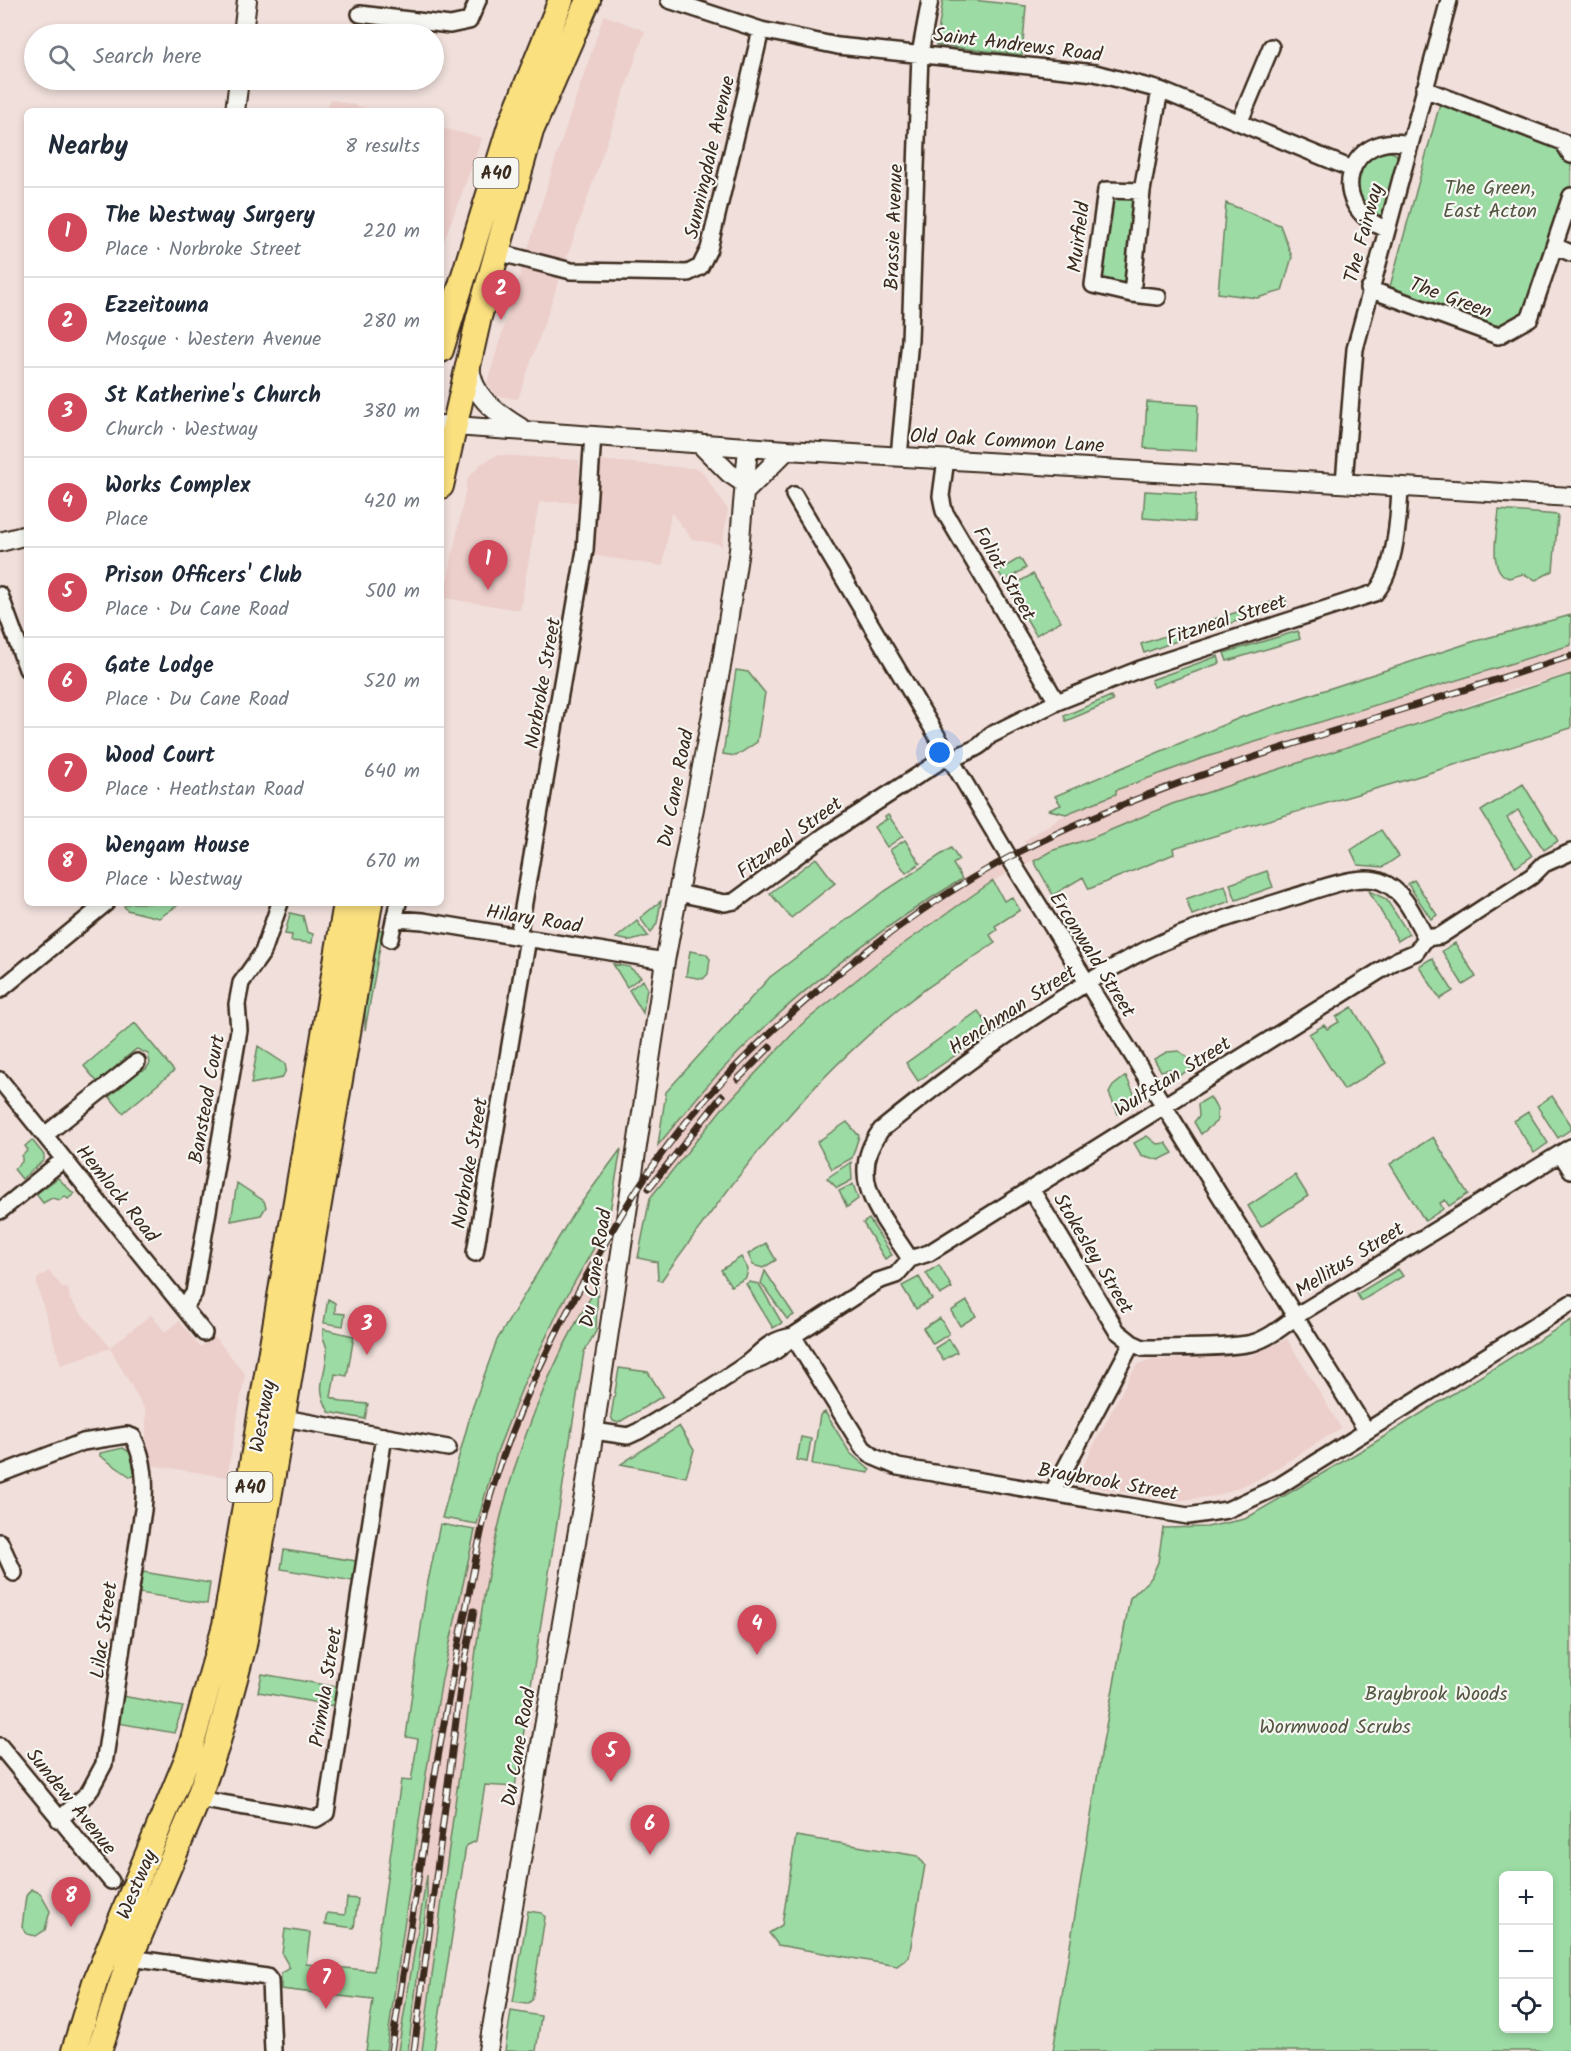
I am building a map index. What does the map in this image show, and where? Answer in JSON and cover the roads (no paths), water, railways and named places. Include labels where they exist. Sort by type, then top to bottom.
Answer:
[{"type":"highway","name":"A40","points":[[444,340],[510,126],[561,0]]},
{"type":"highway","name":"A40","points":[[444,456],[447,425],[470,356],[531,131],[588,0]]},
{"type":"highway","name":"Westway","points":[[74,2051],[95,1982],[189,1754],[225,1625],[345,906]]},
{"type":"highway","name":"Westway","points":[[99,2051],[130,1958],[198,1799],[217,1745],[244,1645],[369,906]]},
{"type":"street","points":[[244,24],[247,0]]},
{"type":"street","points":[[444,24],[469,21],[478,0]]},
{"type":"street","name":"Saint Andrews Road","points":[[669,0],[761,30],[838,46],[1095,73],[1160,90],[1352,169]]},
{"type":"street","name":"Brassie Avenue","points":[[899,456],[910,340],[920,54],[930,0]]},
{"type":"street","name":"The Fairway","points":[[1344,482],[1355,349],[1369,289],[1449,0]]},
{"type":"street","points":[[360,14],[442,24]]},
{"type":"street","name":"Sunningdale Avenue","points":[[497,252],[571,271],[688,273],[700,267],[709,249],[761,30]]},
{"type":"street","points":[[1240,121],[1271,47]]},
{"type":"street","points":[[1424,89],[1563,142],[1571,155]]},
{"type":"street","points":[[235,108],[237,90]]},
{"type":"street","points":[[1132,294],[1142,191],[1160,90]]},
{"type":"street","points":[[1386,229],[1363,218],[1355,208],[1349,189],[1352,169],[1364,152],[1375,145],[1386,141],[1409,144]]},
{"type":"street","name":"Muirfield","points":[[1142,191],[1106,190],[1093,285],[1158,297]]},
{"type":"street","name":"The Green","points":[[1369,289],[1498,336],[1530,318],[1571,196]]},
{"type":"street","points":[[1554,246],[1571,253]]},
{"type":"street","points":[[470,356],[472,378],[479,395],[492,409],[522,429]]},
{"type":"street","name":"Old Oak Common Lane","points":[[447,425],[787,450],[1571,497]]},
{"type":"street","name":"Norbroke Street","points":[[475,1253],[585,550],[593,435]]},
{"type":"street","points":[[699,443],[745,488],[787,450]]},
{"type":"street","name":"Du Cane Road","points":[[488,2051],[594,1431],[665,961],[720,672],[739,550],[748,447]]},
{"type":"street","name":"Foliot Street","points":[[946,459],[941,496],[944,511],[1057,702]]},
{"type":"street","name":"Fitzneal Street","points":[[678,893],[725,903],[735,901],[824,836],[949,758],[983,745],[989,736],[1057,702],[1140,669],[1375,593],[1388,570],[1400,486]]},
{"type":"street","name":"Erconwald Street","points":[[794,495],[949,758],[1087,985],[1366,1430]]},
{"type":"street","points":[[0,542],[24,537]]},
{"type":"street","points":[[0,595],[24,661]]},
{"type":"street","name":"Wulfstan Street","points":[[594,1431],[628,1436],[639,1431],[744,1366],[759,1350],[776,1339],[793,1336],[878,1281],[896,1275],[910,1259],[929,1253],[1164,1108],[1397,960],[1416,952],[1426,938],[1440,936],[1532,876],[1544,864],[1571,852]]},
{"type":"street","name":"Henchman Street","points":[[910,1259],[869,1193],[865,1168],[868,1150],[874,1139],[881,1130],[961,1065],[1132,957],[1178,936],[1304,894],[1362,879],[1383,882],[1398,892],[1426,938]]},
{"type":"street","points":[[0,990],[102,906]]},
{"type":"street","name":"Banstead Court","points":[[184,1308],[194,1293],[237,1041],[237,1004],[241,983],[263,952],[279,906]]},
{"type":"street","points":[[390,939],[397,906]]},
{"type":"street","name":"Hilary Road","points":[[395,919],[665,961]]},
{"type":"street","points":[[45,1136],[137,1062]]},
{"type":"street","name":"Hemlock Road","points":[[0,1080],[204,1333]]},
{"type":"street","points":[[1566,1151],[1571,1170]]},
{"type":"street","name":"Mellitus Street","points":[[1132,1343],[1143,1348],[1251,1343],[1268,1336],[1295,1317],[1566,1151]]},
{"type":"street","points":[[0,1211],[63,1160]]},
{"type":"street","name":"Stokesley Street","points":[[1031,1189],[1117,1331],[1132,1343],[1052,1493]]},
{"type":"street","name":"Braybrook Street","points":[[793,1336],[856,1439],[874,1456],[898,1467],[1173,1515],[1209,1514],[1255,1499],[1571,1303]]},
{"type":"street","points":[[284,1418],[448,1448]]},
{"type":"street","name":"Lilac Street","points":[[0,1474],[83,1442],[127,1435],[133,1437],[137,1445],[146,1486],[104,1764],[90,1792],[59,1820]]},
{"type":"street","name":"Primula Street","points":[[198,1799],[316,1820],[326,1813],[384,1436]]},
{"type":"street","points":[[0,1542],[14,1573]]},
{"type":"street","name":"Sundew Avenue","points":[[0,1746],[111,1881]]},
{"type":"street","points":[[130,1958],[267,1977],[270,1981],[273,2051]]},
{"type":"railway","points":[[391,2051],[445,1715],[480,1537],[493,1487],[523,1405],[546,1353],[573,1301],[633,1196],[689,1118],[729,1074],[821,988],[921,911],[1021,851],[1132,801],[1206,773],[1571,656]]},
{"type":"railway","points":[[738,1079],[770,1047]]},
{"type":"railway","points":[[649,1188],[722,1096]]},
{"type":"railway","points":[[414,2051],[460,1689],[474,1611]]},
{"type":"place","name":"Ezzeitouna","points":[[501,320]]},
{"type":"place","name":"The Westway Surgery","points":[[488,590]]},
{"type":"place","name":"St Katherine's Church","points":[[367,1355]]},
{"type":"place","name":"Works Complex","points":[[757,1655]]},
{"type":"place","name":"Prison Officers' Club","points":[[611,1782]]},
{"type":"place","name":"Gate Lodge","points":[[650,1855]]},
{"type":"place","name":"Wengam House","points":[[71,1927]]},
{"type":"place","name":"Wood Court","points":[[326,2009]]},
{"type":"park label","name":"The Green, East Acton","points":[[1490,198]]},
{"type":"park label","name":"Braybrook Woods","points":[[1436,1693]]},
{"type":"park label","name":"Wormwood Scrubs","points":[[1335,1726]]}]
